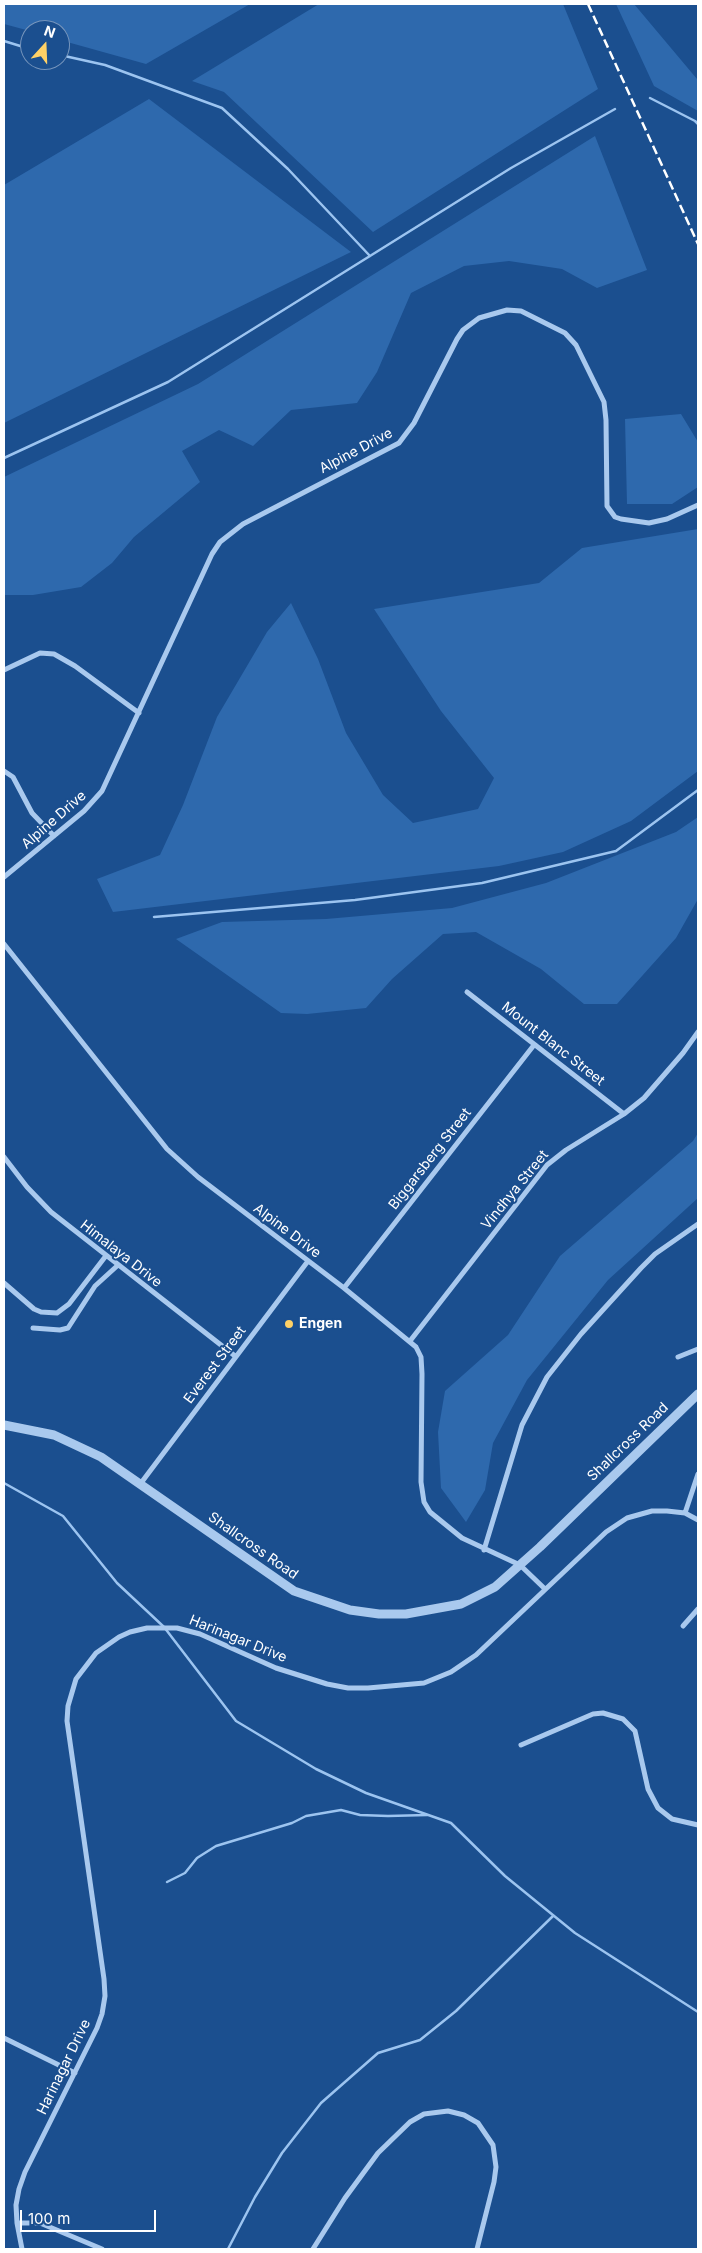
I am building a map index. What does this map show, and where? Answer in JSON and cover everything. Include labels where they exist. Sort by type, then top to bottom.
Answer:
[{"type":"street","name":"Alpine Drive","points":[[4,877],[84,811],[102,791],[212,554],[220,542],[242,524],[399,443],[414,423],[460,335],[470,323],[479,318],[507,310],[521,311],[565,333],[576,345],[604,402],[607,506],[615,517],[649,524],[667,519],[698,506]]},
{"type":"street","points":[[4,670],[40,653],[54,654],[75,666],[139,713]]},
{"type":"street","points":[[4,770],[13,777],[32,812],[54,836]]},
{"type":"street","name":"Alpine Drive","points":[[4,944],[166,1149],[198,1177],[308,1260],[410,1341],[421,1357],[421,1482],[424,1502],[430,1512],[462,1538],[484,1550],[520,1564],[545,1589]]},
{"type":"street","name":"Mount Blanc Street","points":[[467,992],[624,1114]]},
{"type":"street","name":"Vindhya Street","points":[[410,1341],[547,1165],[566,1150],[624,1114],[644,1098],[683,1053],[698,1032]]},
{"type":"street","name":"Biggarsberg Street","points":[[344,1288],[534,1045]]},
{"type":"street","name":"Himalaya Drive","points":[[4,1157],[27,1187],[51,1212],[117,1266],[235,1356]]},
{"type":"street","points":[[484,1550],[522,1424],[547,1377],[581,1334],[641,1268],[655,1254],[698,1224]]},
{"type":"street","points":[[4,1283],[34,1309],[41,1312],[57,1313],[69,1304],[105,1256]]},
{"type":"street","name":"Everest Street","points":[[142,1484],[308,1260]]},
{"type":"street","points":[[33,1328],[60,1330],[68,1328],[95,1286],[117,1266]]},
{"type":"street","points":[[678,1357],[698,1349]]},
{"type":"street","name":"Shallcross Road","points":[[4,1425],[54,1435],[102,1457],[280,1582],[310,1598],[350,1610],[379,1614],[406,1614],[461,1604],[495,1587],[698,1394]]},
{"type":"street","points":[[685,1513],[698,1474]]},
{"type":"street","name":"Harinagar Drive","points":[[22,2249],[16,2205],[19,2189],[97,2028],[105,1996],[67,1721],[68,1706],[76,1680],[96,1653],[119,1637],[130,1632],[147,1628],[177,1628],[200,1634],[268,1665],[327,1684],[348,1688],[410,1685],[438,1678],[464,1664],[489,1643],[606,1532],[626,1518],[652,1511],[685,1513],[698,1520]]},
{"type":"street","points":[[683,1626],[698,1609]]},
{"type":"street","points":[[521,1745],[593,1714],[603,1713],[623,1719],[635,1731],[648,1789],[658,1808],[672,1819],[698,1825]]},
{"type":"street","points":[[4,2038],[75,2073]]},
{"type":"street","points":[[313,2249],[345,2198],[378,2153],[410,2122],[424,2114],[448,2111],[464,2115],[478,2123],[486,2132],[493,2145],[496,2167],[494,2182],[477,2249]]},
{"type":"street","points":[[17,2223],[40,2222],[102,2249]]},
{"type":"shaded area","points":[[4,4],[250,4],[146,64],[70,43],[70,20],[20,20],[20,28],[4,24]]},
{"type":"shaded area","points":[[319,4],[563,4],[598,89],[373,232],[224,92],[192,81]]},
{"type":"shaded area","points":[[616,4],[634,4],[697,79],[698,111],[654,86]]},
{"type":"shaded area","points":[[149,99],[351,252],[4,423],[4,185]]},
{"type":"shaded area","points":[[595,136],[647,270],[597,288],[562,269],[509,261],[464,266],[411,293],[377,372],[357,403],[291,410],[253,446],[219,430],[182,451],[200,482],[134,537],[112,563],[81,587],[33,595],[4,595],[4,477],[198,384]]},
{"type":"shaded area","points":[[681,414],[698,442],[698,487],[672,504],[627,504],[625,419]]},
{"type":"shaded area","points":[[698,529],[698,771],[631,821],[563,852],[499,866],[113,912],[97,879],[160,855],[183,805],[217,717],[267,632],[291,603],[318,659],[346,733],[383,795],[413,823],[478,809],[494,778],[441,711],[374,609],[539,583],[582,548]]},
{"type":"shaded area","points":[[698,817],[698,899],[676,938],[617,1004],[584,1004],[541,969],[476,932],[443,934],[392,979],[366,1008],[307,1014],[281,1013],[176,939],[222,922],[326,919],[452,908],[546,883],[676,832]]},
{"type":"shaded area","points":[[698,1133],[698,1198],[608,1280],[527,1380],[493,1443],[485,1490],[466,1522],[441,1488],[438,1432],[445,1391],[508,1335],[560,1256],[693,1141]]},
{"type":"waterway","points":[[4,41],[20,46]]},
{"type":"waterway","points":[[70,57],[105,65],[222,108],[288,169],[370,256]]},
{"type":"waterway","points":[[650,98],[698,124]]},
{"type":"waterway","points":[[4,458],[168,382],[511,168],[615,109]]},
{"type":"waterway","points":[[154,917],[355,900],[482,883],[616,851],[698,790]]},
{"type":"waterway","points":[[4,1483],[63,1516],[117,1583],[164,1627],[236,1721],[316,1769],[366,1793],[451,1823],[505,1876],[575,1933],[698,2012]]},
{"type":"waterway","points":[[167,1882],[185,1873],[197,1858],[216,1846],[292,1823],[306,1816],[341,1810],[360,1815],[427,1815]]},
{"type":"waterway","points":[[228,2249],[255,2197],[282,2153],[321,2103],[378,2053],[420,2040],[456,2011],[553,1916]]},
{"type":"railway","points":[[588,4],[698,244]]},
{"type":"place","name":"Engen","points":[[289,1324]]}]
